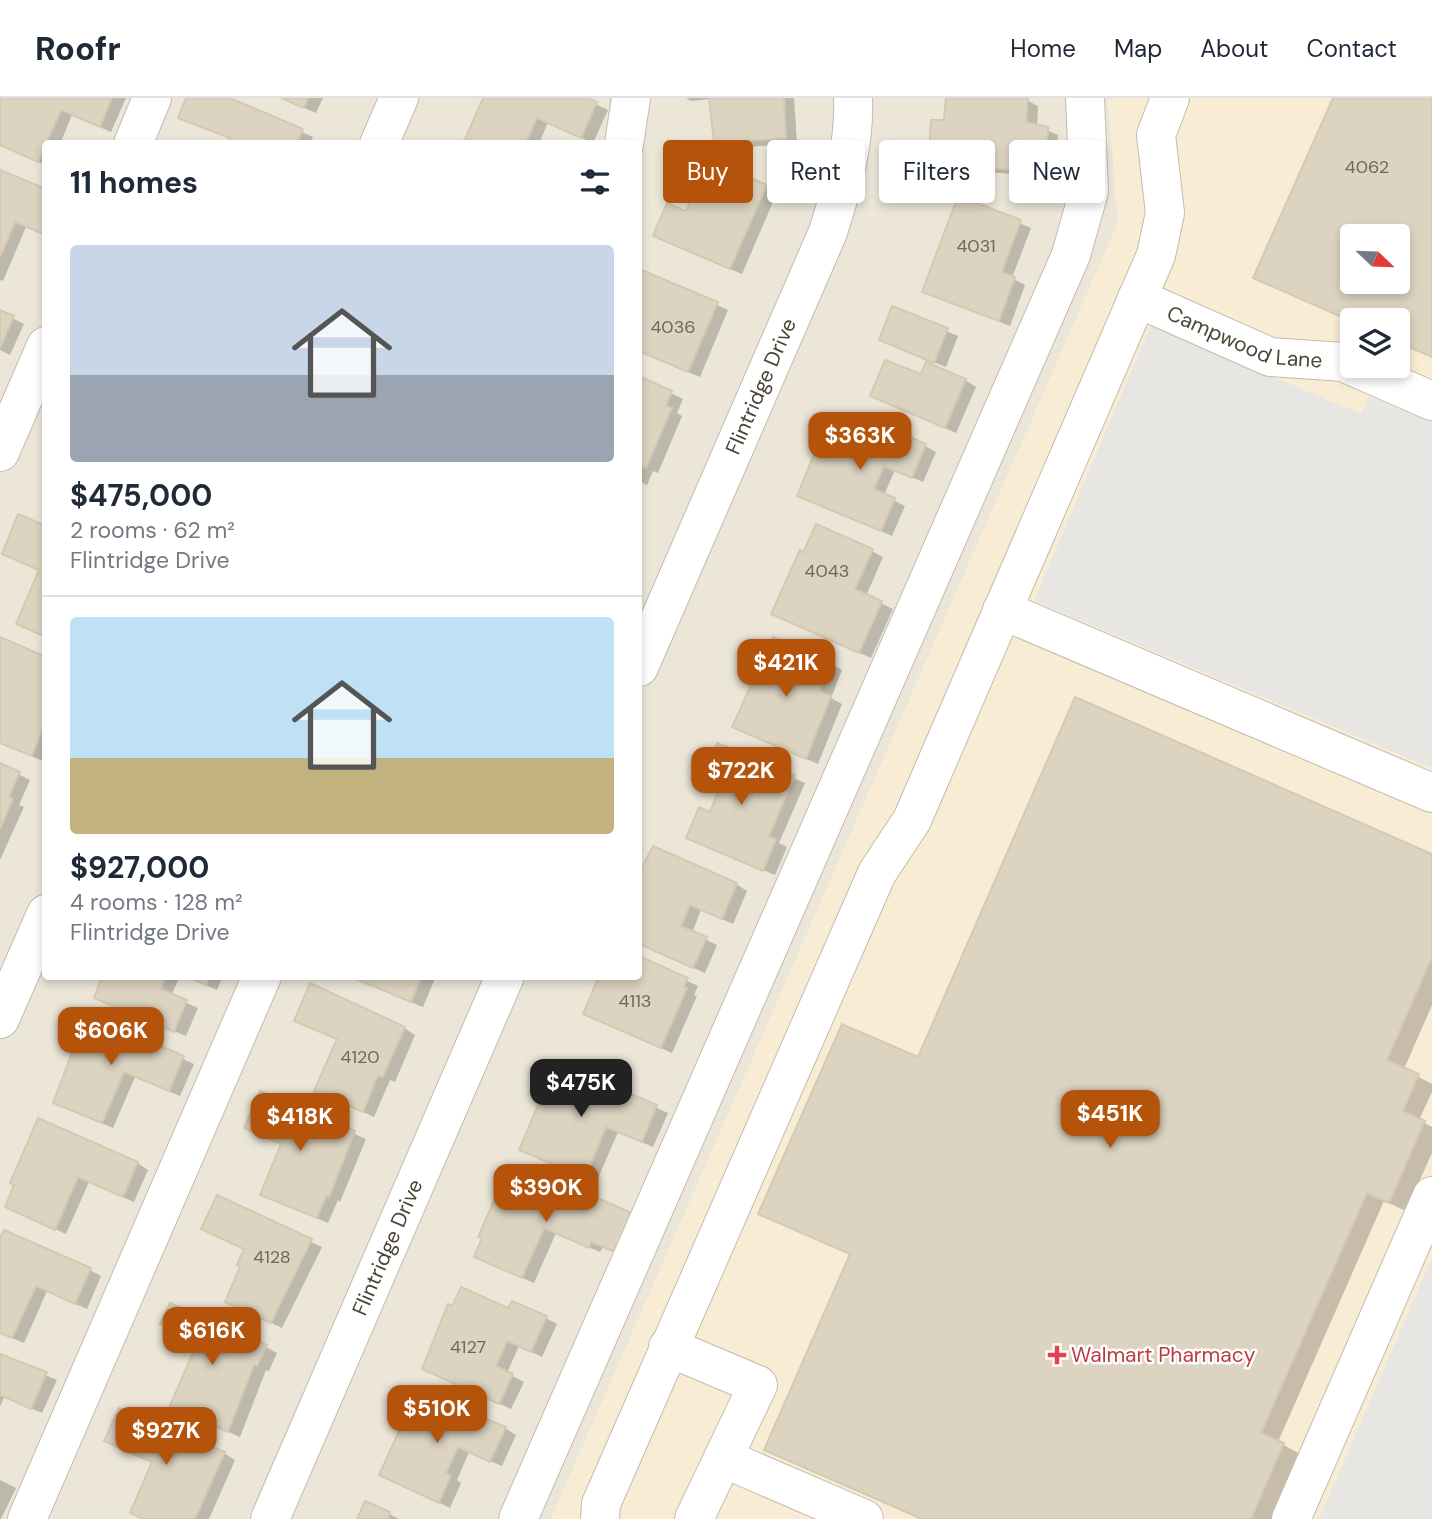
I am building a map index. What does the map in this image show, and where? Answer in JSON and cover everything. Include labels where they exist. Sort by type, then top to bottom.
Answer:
[{"type":"street","points":[[134,140],[152,98]]},
{"type":"street","points":[[381,140],[399,98]]},
{"type":"street","points":[[625,140],[631,98]]},
{"type":"street","name":"Flintridge Drive","points":[[642,660],[828,232],[844,181],[854,119],[853,98]]},
{"type":"street","points":[[518,1519],[1071,255],[1089,191],[1085,98]]},
{"type":"street","points":[[600,1519],[601,1504],[668,1347],[877,873],[912,820],[1156,255],[1165,213],[1156,135],[1171,98]]},
{"type":"street","name":"Campwood Lane","points":[[1137,298],[1270,357],[1343,362],[1432,401]]},
{"type":"street","points":[[0,452],[42,355]]},
{"type":"street","points":[[1002,610],[1432,793]]},
{"type":"street","points":[[0,1019],[42,923]]},
{"type":"street","points":[[27,1519],[260,980]]},
{"type":"street","name":"Flintridge Drive","points":[[270,1519],[503,980]]},
{"type":"street","points":[[1291,1519],[1432,1196]]},
{"type":"street","points":[[668,1347],[758,1385],[694,1519]]},
{"type":"street","points":[[723,1458],[864,1519]]},
{"type":"shaded area","points":[[0,98],[1108,98],[1118,223],[551,1519],[0,1519]]},
{"type":"shaded area","points":[[1108,98],[1432,98],[1432,1519],[551,1519],[1118,223]]},
{"type":"shaded area","points":[[1151,325],[1361,414],[1369,396],[1432,422],[1432,768],[1034,601]]},
{"type":"shaded area","points":[[1432,1258],[1432,1519],[1319,1519]]},
{"type":"building","points":[[0,98],[112,98],[100,127],[61,110],[48,140],[42,140],[42,153],[38,162],[0,145]]},
{"type":"building","points":[[186,98],[230,98],[303,129],[299,140],[229,140],[230,138],[178,118]]},
{"type":"building","points":[[281,98],[308,98],[304,108]]},
{"type":"building","points":[[483,98],[588,98],[597,102],[581,138],[537,118],[527,140],[465,140]]},
{"type":"building","points":[[709,98],[784,98],[786,138],[714,140]]},
{"type":"building","points":[[946,98],[1028,98],[1026,122],[1048,127],[1047,140],[1009,140],[1009,169],[995,168],[995,140],[930,140],[931,120],[944,120]]},
{"type":"building","points":[[1333,98],[1432,98],[1432,357],[1410,347],[1410,308],[1340,308],[1340,316],[1253,278]]},
{"type":"building","points":[[0,170],[42,187],[42,233],[15,222],[0,257]]},
{"type":"building","points":[[753,179],[767,185],[730,269],[653,236],[667,203],[686,211],[690,203],[753,203]]},
{"type":"building","points":[[955,203],[976,203],[1021,220],[1002,272],[1015,277],[999,321],[922,292]]},
{"type":"building","points":[[642,270],[718,302],[688,372],[642,352]]},
{"type":"building","points":[[892,306],[948,328],[934,363],[879,340]]},
{"type":"building","points":[[0,310],[14,316],[0,348]]},
{"type":"building","points":[[885,360],[921,374],[926,362],[966,379],[945,428],[870,396]]},
{"type":"building","points":[[642,377],[672,391],[666,406],[672,408],[646,468],[642,466]]},
{"type":"building","points":[[844,418],[889,437],[892,429],[926,444],[912,478],[884,466],[874,489],[895,498],[881,531],[797,496],[815,452],[827,457]]},
{"type":"building","points":[[18,514],[42,524],[42,635],[16,624],[39,570],[2,554]]},
{"type":"building","points":[[816,524],[873,549],[855,589],[882,601],[859,653],[771,614],[800,550],[803,553]]},
{"type":"building","points":[[0,637],[42,655],[42,730],[32,756],[0,743]]},
{"type":"building","points":[[773,637],[832,663],[820,691],[831,696],[806,759],[732,727]]},
{"type":"building","points":[[1075,697],[1432,854],[1432,957],[1387,1060],[1419,1074],[1403,1111],[1425,1121],[1389,1203],[1367,1193],[1261,1433],[1284,1443],[1251,1519],[922,1519],[764,1450],[850,1254],[758,1214],[842,1024],[918,1057]]},
{"type":"building","points":[[717,743],[795,775],[769,836],[776,839],[763,871],[686,838],[699,807],[710,812],[719,790],[701,782]]},
{"type":"building","points":[[0,763],[20,772],[9,797],[13,799],[0,829]]},
{"type":"building","points":[[653,846],[737,883],[722,919],[690,905],[681,926],[707,937],[693,968],[642,945],[642,867]]},
{"type":"building","points":[[642,957],[688,978],[684,987],[687,988],[661,1048],[583,1014],[597,980],[642,980]]},
{"type":"building","points":[[101,980],[164,980],[161,989],[187,1000],[174,1032],[94,998]]},
{"type":"building","points":[[194,980],[208,980],[206,985]]},
{"type":"building","points":[[358,980],[420,980],[411,1002]]},
{"type":"building","points":[[310,983],[405,1027],[383,1077],[378,1075],[363,1112],[314,1091],[337,1039],[294,1021]]},
{"type":"building","points":[[87,1014],[184,1056],[169,1091],[124,1072],[102,1123],[53,1103]]},
{"type":"building","points":[[557,1061],[587,1074],[581,1088],[588,1091],[594,1078],[657,1105],[642,1142],[606,1127],[585,1178],[519,1150],[539,1103],[534,1101],[539,1089],[544,1091]]},
{"type":"building","points":[[260,1091],[355,1131],[329,1197],[326,1196],[317,1218],[260,1195],[281,1144],[244,1128]]},
{"type":"building","points":[[38,1118],[138,1162],[123,1197],[78,1177],[55,1230],[5,1207],[14,1185],[10,1183]]},
{"type":"building","points":[[511,1175],[567,1200],[573,1187],[634,1214],[617,1253],[591,1242],[589,1248],[544,1228],[522,1278],[474,1257],[482,1238],[478,1237],[500,1187],[505,1189]]},
{"type":"building","points":[[217,1195],[312,1239],[271,1323],[225,1302],[240,1267],[237,1265],[244,1249],[201,1229]]},
{"type":"building","points":[[4,1230],[91,1268],[75,1304],[36,1286],[12,1338],[0,1333],[0,1238]]},
{"type":"building","points":[[461,1287],[508,1308],[512,1301],[547,1316],[531,1352],[507,1341],[496,1366],[513,1374],[499,1404],[422,1369],[448,1304],[452,1306]]},
{"type":"building","points":[[170,1303],[267,1345],[257,1366],[254,1365],[228,1432],[170,1406],[194,1350],[172,1340],[176,1331],[160,1324]]},
{"type":"building","points":[[0,1354],[47,1372],[31,1409],[0,1395]]},
{"type":"building","points":[[420,1392],[506,1427],[490,1462],[458,1447],[446,1473],[451,1475],[439,1503],[379,1475],[416,1394],[419,1395]]},
{"type":"building","points":[[119,1408],[225,1452],[195,1519],[143,1519],[130,1513],[152,1462],[104,1441]]},
{"type":"building","points":[[365,1501],[390,1512],[388,1518],[391,1519],[357,1519]]},
{"type":"place","name":"Walmart Pharmacy","points":[[1057,1355]]}]
